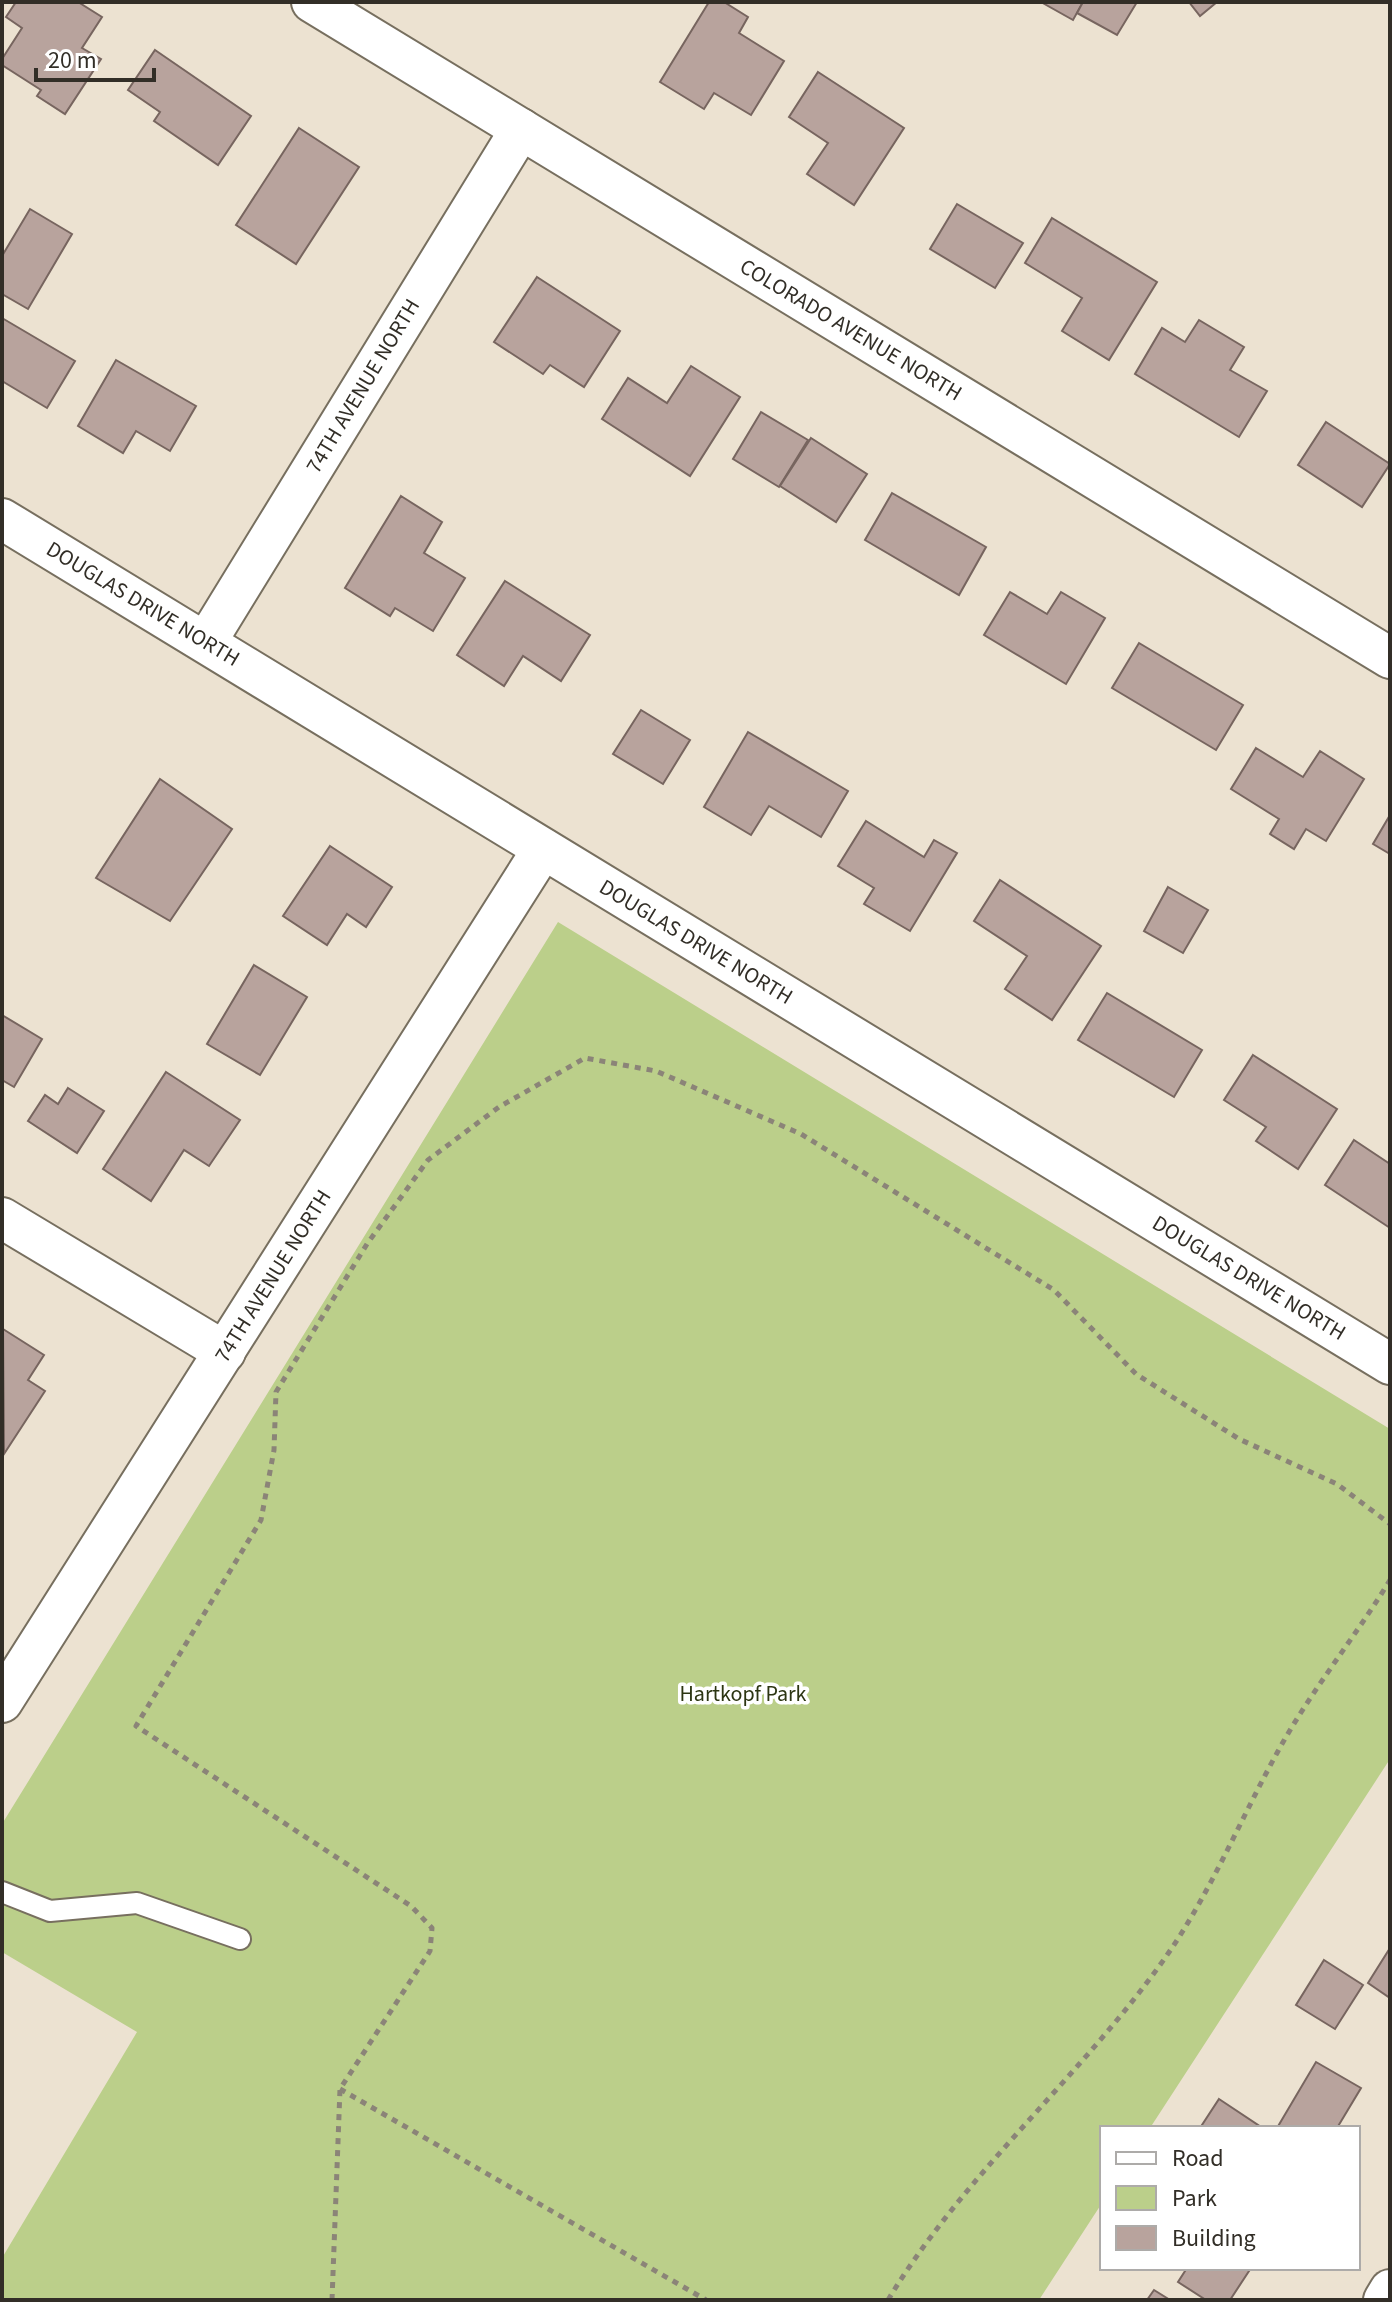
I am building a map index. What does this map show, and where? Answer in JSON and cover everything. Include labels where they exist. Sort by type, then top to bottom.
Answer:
[{"type":"street","name":"COLORADO AVENUE NORTH","points":[[312,2],[1390,658]]},
{"type":"street","name":"74TH AVENUE NORTH","points":[[206,642],[521,129]]},
{"type":"street","name":"DOUGLAS DRIVE NORTH","points":[[2,519],[1390,1364]]},
{"type":"street","name":"74TH AVENUE NORTH","points":[[2,1702],[543,849]]},
{"type":"street","points":[[2,1218],[225,1352]]},
{"type":"street","points":[[1384,2300],[1390,2290]]},
{"type":"lane","points":[[2,1892],[50,1911],[137,1903],[240,1939]]},
{"type":"path","points":[[332,2300],[340,2089],[430,1951],[432,1928],[411,1906],[136,1726],[261,1520],[274,1450],[276,1392],[367,1244],[428,1160],[499,1107],[585,1058],[656,1071],[801,1134],[1054,1290],[1136,1374],[1239,1439],[1337,1484],[1390,1524]]},
{"type":"path","points":[[888,2300],[910,2263],[974,2180],[1059,2086],[1159,1966],[1201,1902],[1278,1751],[1325,1673],[1390,1580]]},
{"type":"path","points":[[340,2089],[706,2300]]},
{"type":"green space","name":"Hartkopf Park","points":[[558,922],[1390,1429],[1390,1759],[1151,2126],[1100,2126],[1100,2206],[1039,2300],[2,2300],[2,2258],[137,2032],[2,1952],[2,1824]]},
{"type":"building","points":[[16,2],[78,2],[102,17],[82,48],[101,59],[65,114],[37,96],[41,90],[2,65],[2,59],[22,28],[6,17]]},
{"type":"building","points":[[709,2],[724,2],[748,17],[739,33],[784,61],[751,115],[714,93],[704,109],[660,82]]},
{"type":"building","points":[[1041,2],[1083,2],[1073,20]]},
{"type":"building","points":[[1083,2],[1137,2],[1117,35],[1077,13]]},
{"type":"building","points":[[1189,2],[1217,2],[1200,16]]},
{"type":"building","points":[[155,50],[251,116],[218,165],[154,121],[160,112],[128,90]]},
{"type":"building","points":[[818,72],[904,128],[854,205],[807,174],[828,143],[789,117]]},
{"type":"building","points":[[299,128],[359,167],[296,264],[236,225]]},
{"type":"building","points":[[957,204],[1023,243],[995,288],[930,249]]},
{"type":"building","points":[[30,209],[72,234],[28,309],[2,294],[2,256]]},
{"type":"building","points":[[1052,218],[1157,282],[1109,360],[1062,331],[1082,298],[1025,263]]},
{"type":"building","points":[[537,277],[620,331],[584,387],[550,365],[543,374],[494,342]]},
{"type":"building","points":[[2,318],[75,361],[47,408],[2,381]]},
{"type":"building","points":[[1199,320],[1244,347],[1230,370],[1267,391],[1239,437],[1135,374],[1162,328],[1185,342]]},
{"type":"building","points":[[116,360],[196,406],[170,451],[136,431],[123,453],[78,426]]},
{"type":"building","points":[[691,366],[740,397],[690,476],[602,419],[628,378],[667,403]]},
{"type":"building","points":[[761,412],[808,440],[779,487],[733,459]]},
{"type":"building","points":[[1326,422],[1390,464],[1362,507],[1298,465]]},
{"type":"building","points":[[811,438],[867,474],[836,522],[780,486]]},
{"type":"building","points":[[892,493],[986,547],[959,595],[865,540]]},
{"type":"building","points":[[401,496],[442,522],[424,553],[465,578],[433,631],[395,608],[390,616],[345,588]]},
{"type":"building","points":[[505,581],[590,635],[561,681],[523,656],[504,686],[457,655]]},
{"type":"building","points":[[1010,592],[1047,614],[1061,592],[1105,618],[1066,684],[984,635]]},
{"type":"building","points":[[1139,643],[1243,705],[1216,750],[1112,688]]},
{"type":"building","points":[[641,710],[690,740],[663,784],[613,754]]},
{"type":"building","points":[[748,732],[848,791],[821,837],[769,806],[751,835],[704,807]]},
{"type":"building","points":[[1256,748],[1303,777],[1320,751],[1364,779],[1326,841],[1306,829],[1294,849],[1270,834],[1279,819],[1231,789]]},
{"type":"building","points":[[160,779],[232,829],[170,921],[96,878]]},
{"type":"building","points":[[1390,815],[1390,854],[1373,844]]},
{"type":"building","points":[[866,821],[924,857],[934,840],[957,853],[910,931],[864,904],[874,888],[838,866]]},
{"type":"building","points":[[330,846],[392,887],[366,927],[347,914],[327,945],[283,916]]},
{"type":"building","points":[[1000,880],[1101,946],[1052,1020],[1005,989],[1027,956],[974,921]]},
{"type":"building","points":[[1168,887],[1208,910],[1183,953],[1144,931]]},
{"type":"building","points":[[254,965],[307,997],[260,1075],[207,1044]]},
{"type":"building","points":[[1107,993],[1202,1050],[1174,1097],[1078,1040]]},
{"type":"building","points":[[2,1015],[42,1039],[14,1087],[2,1080]]},
{"type":"building","points":[[1253,1055],[1337,1109],[1298,1169],[1256,1141],[1266,1127],[1224,1100]]},
{"type":"building","points":[[166,1072],[240,1120],[209,1166],[184,1150],[151,1201],[103,1169]]},
{"type":"building","points":[[68,1088],[104,1111],[77,1153],[28,1121],[45,1095],[58,1104]]},
{"type":"building","points":[[1354,1140],[1390,1164],[1390,1228],[1325,1185]]},
{"type":"building","points":[[3,1329],[44,1355],[28,1380],[45,1391],[4,1454]]},
{"type":"building","points":[[1390,1948],[1390,1998],[1368,1983]]},
{"type":"building","points":[[1324,1960],[1363,1985],[1335,2029],[1296,2005]]},
{"type":"building","points":[[1316,2062],[1361,2088],[1338,2126],[1278,2126]]},
{"type":"building","points":[[1219,2099],[1260,2126],[1201,2126]]},
{"type":"building","points":[[1186,2270],[1250,2270],[1230,2300],[1206,2300],[1178,2282]]},
{"type":"building","points":[[1154,2290],[1170,2300],[1147,2300]]}]
